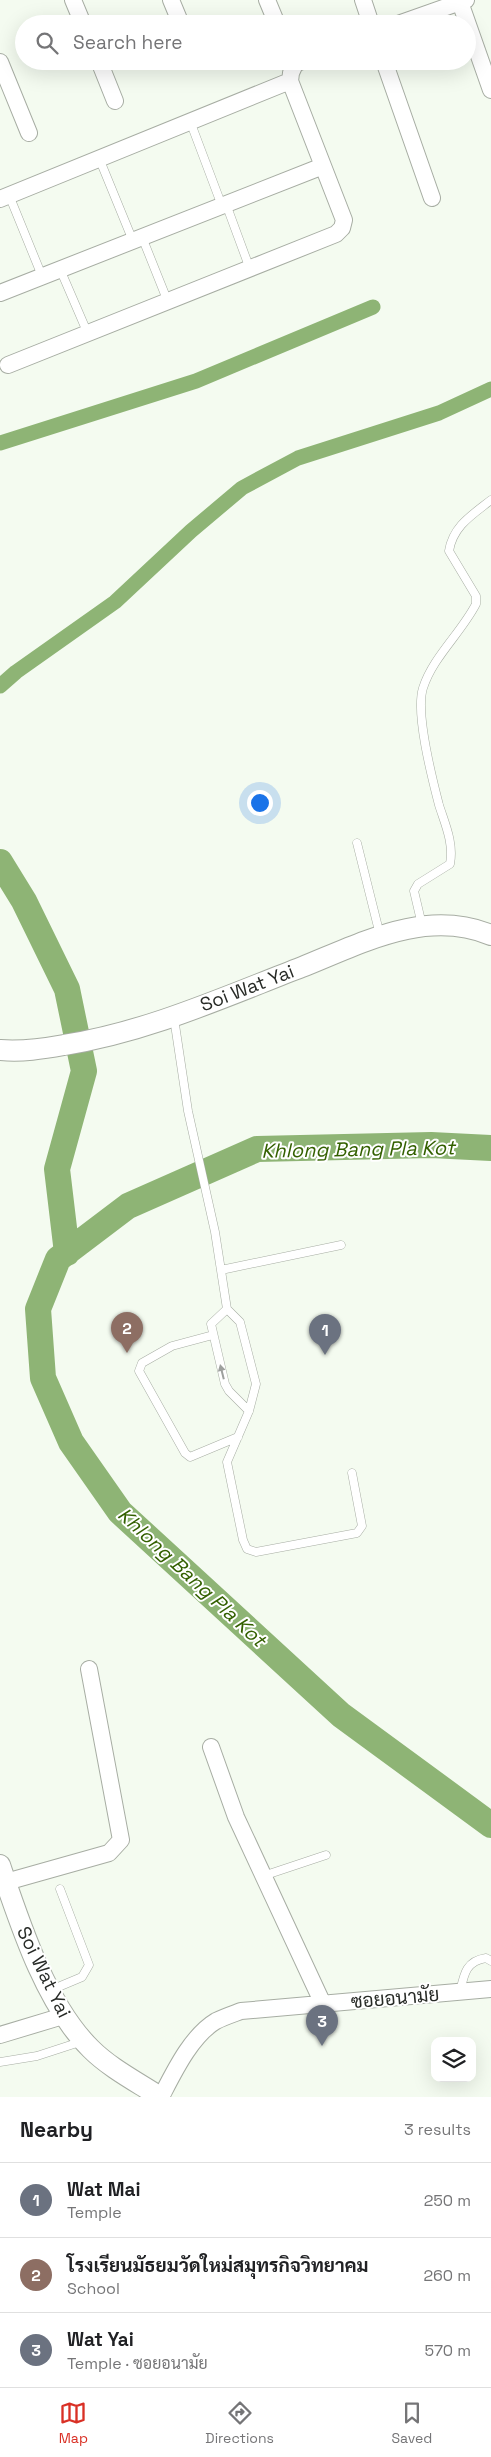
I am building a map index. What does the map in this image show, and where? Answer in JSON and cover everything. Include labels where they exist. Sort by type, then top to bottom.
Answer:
[{"type":"street","points":[[73,0],[79,15]]},
{"type":"street","points":[[171,0],[177,15]]},
{"type":"street","points":[[267,0],[273,15]]},
{"type":"street","points":[[363,0],[368,15]]},
{"type":"street","points":[[423,15],[458,2],[463,15]]},
{"type":"street","points":[[476,50],[491,90]]},
{"type":"street","points":[[0,62],[29,133]]},
{"type":"street","points":[[102,70],[115,101]]},
{"type":"street","points":[[8,366],[336,234],[342,228],[344,220],[290,81],[292,70]]},
{"type":"street","points":[[387,70],[432,198]]},
{"type":"street","points":[[5,197],[290,81]]},
{"type":"street","points":[[0,293],[323,166]]},
{"type":"street","name":"Soi Wat Yai","points":[[0,1050],[19,1052],[103,1039],[174,1016],[380,936],[422,925],[449,925],[491,935]]},
{"type":"street","points":[[3,1874],[109,1853],[121,1840],[89,1668]]},
{"type":"street","points":[[211,1747],[236,1817],[323,2004]]},
{"type":"street","name":"Soi Wat Yai","points":[[3,1874],[17,1916],[63,2016],[93,2051],[161,2097]]},
{"type":"street","name":"ซอยอนามัย","points":[[161,2097],[179,2063],[196,2041],[215,2022],[242,2011],[491,1989]]},
{"type":"street","points":[[0,2035],[63,2016]]},
{"type":"lane","points":[[190,121],[250,269]]},
{"type":"lane","points":[[99,158],[168,302]]},
{"type":"lane","points":[[5,197],[42,276]]},
{"type":"lane","points":[[60,269],[88,334]]},
{"type":"lane","points":[[422,925],[414,891],[418,884],[450,864],[452,855],[449,834],[439,804],[423,729],[421,695],[431,672],[476,604],[476,596],[448,551],[450,543],[461,523],[491,500]]},
{"type":"lane","points":[[357,843],[380,936]]},
{"type":"lane","points":[[174,1016],[188,1111],[215,1232],[227,1309],[240,1322],[256,1384],[249,1411],[227,1462],[243,1540],[248,1550],[256,1552],[357,1533],[362,1526],[352,1473]]},
{"type":"lane","points":[[221,1270],[341,1245]]},
{"type":"lane","points":[[227,1309],[211,1324],[213,1335],[225,1384],[229,1391],[249,1411]]},
{"type":"lane","points":[[213,1335],[172,1346],[142,1363],[139,1371],[186,1454],[190,1457],[238,1438]]},
{"type":"lane","points":[[263,1876],[326,1855]]},
{"type":"lane","points":[[50,1990],[82,1977],[88,1965],[60,1889]]},
{"type":"lane","points":[[460,1992],[465,1972],[469,1965],[476,1959],[486,1958],[491,1961]]},
{"type":"lane","points":[[0,2062],[37,2056],[83,2041]]},
{"type":"waterway","points":[[0,443],[196,381],[373,307]]},
{"type":"waterway","points":[[0,686],[16,672],[115,602],[191,531],[242,488],[298,458],[439,413],[491,389]]},
{"type":"waterway","points":[[0,862],[24,901],[67,989],[84,1071],[57,1169],[67,1253]]},
{"type":"waterway","name":"Khlong Bang Pla Kot","points":[[491,1148],[431,1145],[257,1149],[128,1206],[58,1259],[38,1309],[43,1378],[71,1442],[120,1512],[341,1715],[491,1825]]},
{"type":"place","name":"โรงเรียนมัธยมวัดใหม่สมุทรกิจวิทยาคม","points":[[127,1353]]},
{"type":"place","name":"Wat Mai","points":[[325,1355]]},
{"type":"place","name":"Wat Yai","points":[[322,2046]]}]
